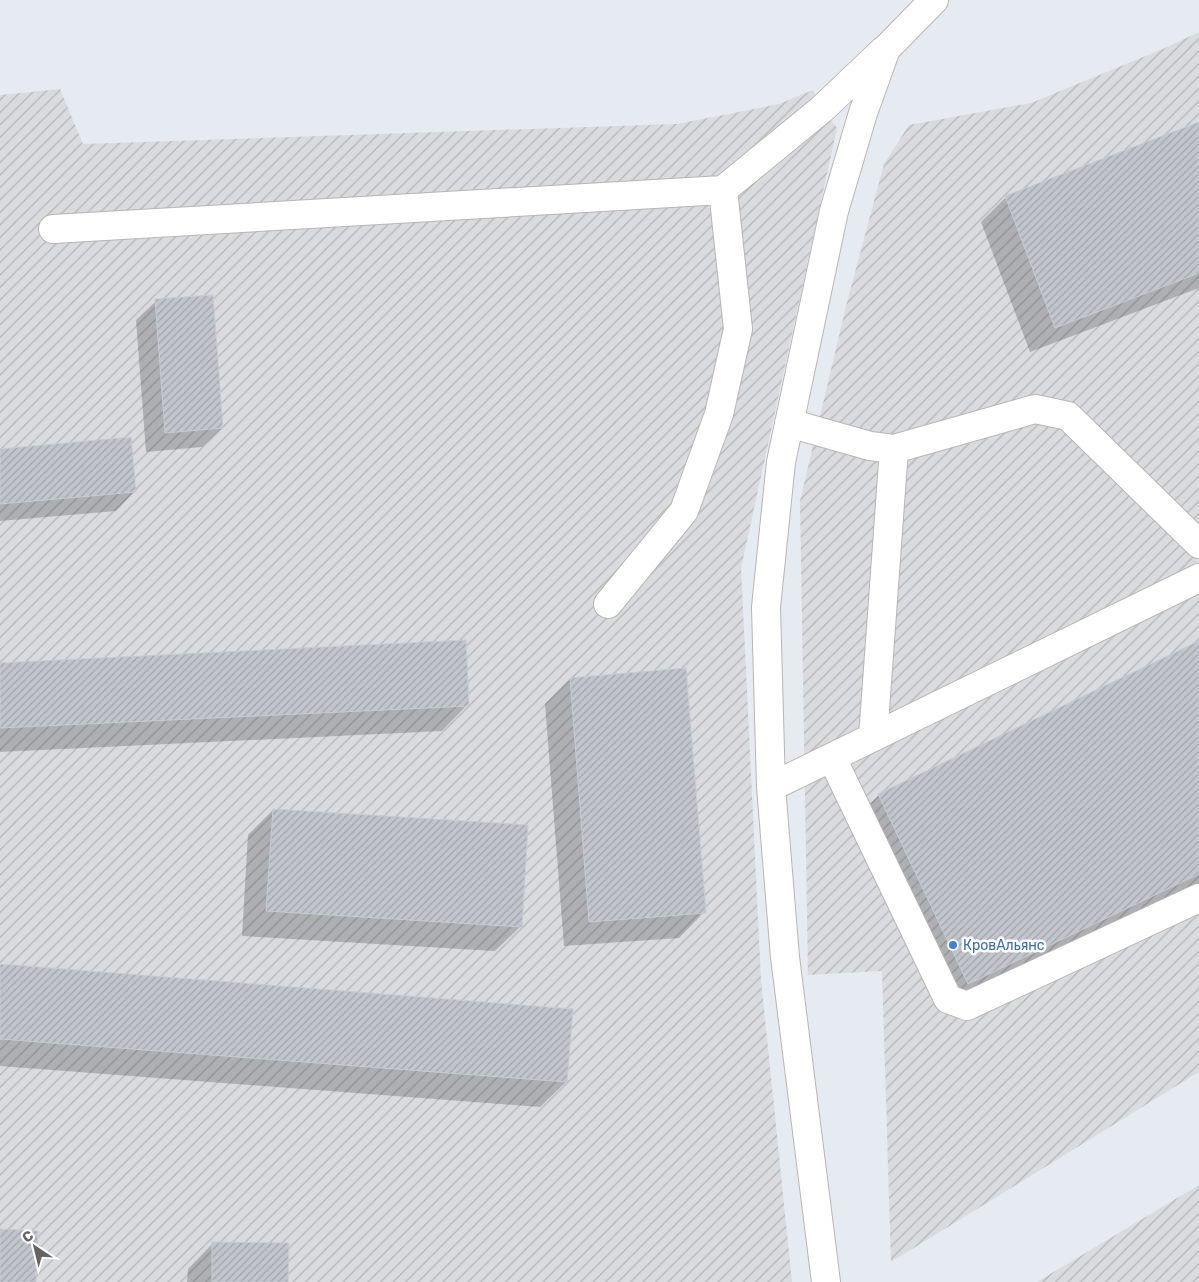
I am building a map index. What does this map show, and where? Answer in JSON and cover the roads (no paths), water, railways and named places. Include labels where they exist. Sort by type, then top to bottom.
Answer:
[{"type":"lane","points":[[52,229],[724,190],[822,109],[934,0]]},
{"type":"lane","points":[[826,1282],[785,957],[771,787],[766,607],[781,462],[834,211],[863,113],[886,48]]},
{"type":"lane","points":[[608,604],[684,511],[719,414],[738,329],[724,190]]},
{"type":"lane","points":[[789,423],[870,446],[894,449],[1035,408],[1068,416],[1199,544]]},
{"type":"lane","points":[[873,738],[894,449]]},
{"type":"lane","points":[[771,787],[1199,578]]},
{"type":"lane","points":[[832,758],[948,999],[960,1004],[967,1006],[1199,898]]},
{"type":"place","name":"КровАльянс","points":[[953,945]]}]
